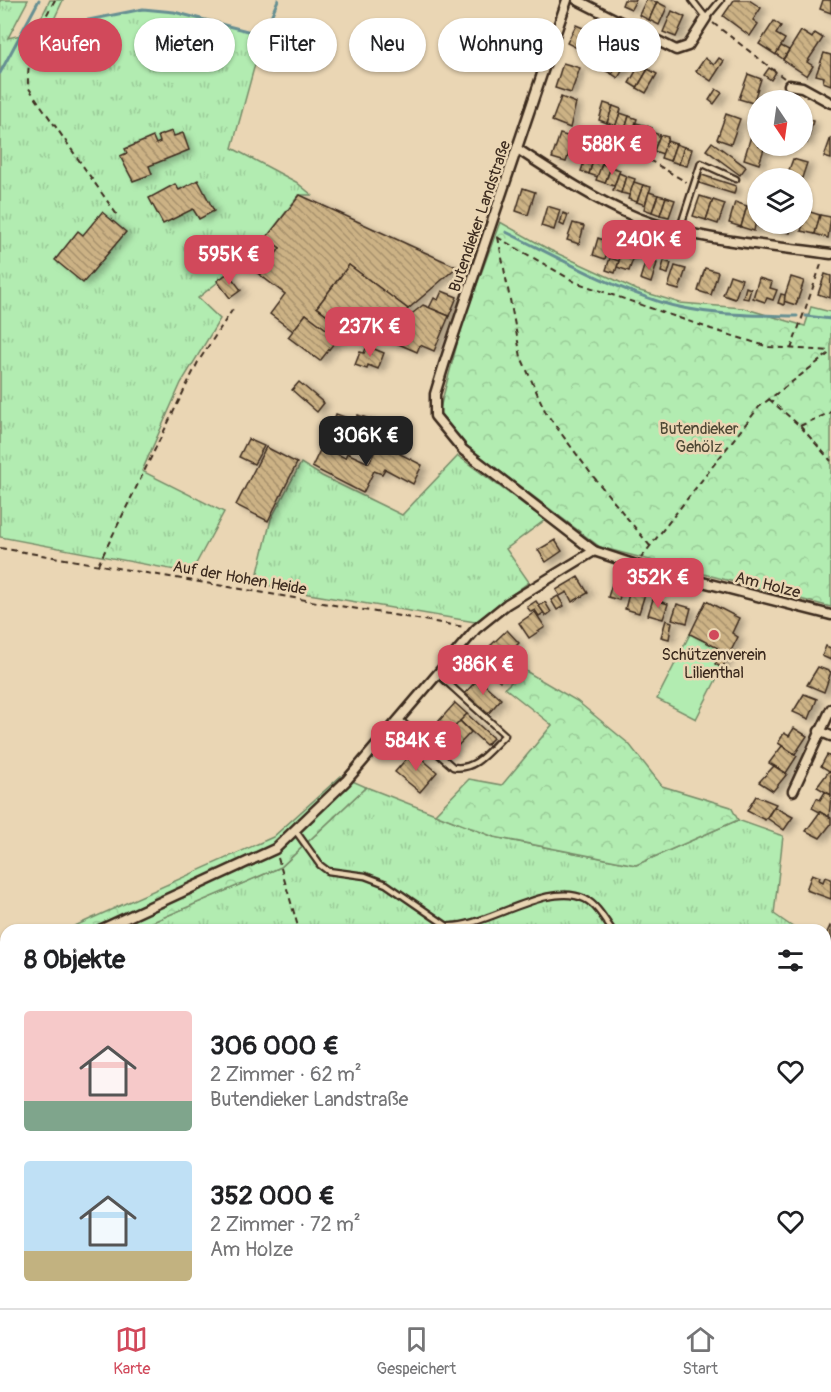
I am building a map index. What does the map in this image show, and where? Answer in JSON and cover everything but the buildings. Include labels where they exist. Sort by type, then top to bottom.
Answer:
[{"type":"street","name":"Butendieker Landstraße","points":[[567,0],[519,150],[435,394],[435,416],[463,450],[594,550]]},
{"type":"street","points":[[577,0],[676,50],[688,46],[706,18]]},
{"type":"street","points":[[789,85],[802,87],[831,103]]},
{"type":"street","points":[[519,150],[597,200],[639,219],[678,231],[828,254]]},
{"type":"street","points":[[113,924],[275,849],[346,781],[476,629],[507,604],[594,550]]},
{"type":"street","name":"Am Holze","points":[[594,550],[636,565],[831,615]]},
{"type":"street","points":[[793,791],[831,708]]},
{"type":"street","points":[[819,731],[831,736]]},
{"type":"lane","points":[[692,0],[706,18],[721,0]]},
{"type":"lane","points":[[678,231],[701,163],[736,179]]},
{"type":"lane","points":[[400,720],[453,767],[463,769],[476,764],[505,735],[439,675]]},
{"type":"lane","points":[[295,831],[320,865],[328,871],[365,876],[386,884],[444,924]]},
{"type":"lane","points":[[466,924],[511,908],[565,894],[590,903],[607,924]]},
{"type":"path","points":[[55,0],[35,34],[27,65],[28,87],[117,215]]},
{"type":"path","points":[[706,18],[781,74],[789,85]]},
{"type":"path","points":[[604,133],[692,186]]},
{"type":"path","points":[[489,232],[575,282],[769,347],[831,351]]},
{"type":"path","points":[[498,237],[521,357],[546,413],[592,475],[650,546]]},
{"type":"path","points":[[791,349],[828,254]]},
{"type":"path","points":[[98,565],[198,362],[235,306]]},
{"type":"path","points":[[636,565],[743,427],[768,399],[831,351]]},
{"type":"path","points":[[768,399],[800,426],[831,460]]},
{"type":"path","points":[[800,426],[831,412]]},
{"type":"path","name":"Auf der Hohen Heide","points":[[0,548],[476,629]]},
{"type":"path","points":[[275,849],[297,924]]},
{"type":"green space","points":[[0,0],[28,0],[8,38],[18,36],[18,72],[122,72],[122,18],[99,18],[143,9],[174,12],[197,18],[134,18],[134,72],[235,72],[235,28],[247,31],[247,72],[253,72],[232,148],[296,182],[312,195],[299,195],[266,238],[243,262],[198,298],[220,319],[181,383],[142,471],[224,512],[191,573],[0,537]]},
{"type":"green space","points":[[50,0],[63,0],[55,18],[41,18]]},
{"type":"green space","name":"Butendieker Gehölz","points":[[500,222],[550,250],[637,290],[680,303],[743,308],[805,326],[811,307],[831,312],[831,607],[600,547],[467,446],[439,412],[462,325]]},
{"type":"green space","points":[[458,456],[545,520],[506,549],[529,582],[475,622],[279,589],[256,581],[271,519],[301,463],[322,476],[402,515]]},
{"type":"green space","points":[[690,634],[722,650],[722,668],[696,719],[657,699]]},
{"type":"green space","points":[[524,670],[577,701],[629,744],[662,786],[731,807],[738,820],[636,865],[494,837],[435,814],[469,779],[502,785],[552,725],[505,688]]},
{"type":"green space","points":[[341,776],[366,787],[281,867],[148,924],[79,924],[273,837]]},
{"type":"green space","points":[[366,787],[494,837],[636,865],[738,820],[783,836],[774,914],[788,924],[148,924],[281,867]]},
{"type":"waterway","points":[[0,73],[39,0]]},
{"type":"waterway","points":[[98,18],[143,9],[174,12],[263,35],[278,0]]},
{"type":"waterway","points":[[506,232],[601,279],[677,307],[745,315],[797,316]]},
{"type":"waterway","points":[[806,316],[831,319]]},
{"type":"place","name":"Schützenverein Lilienthal","points":[[714,635]]}]
